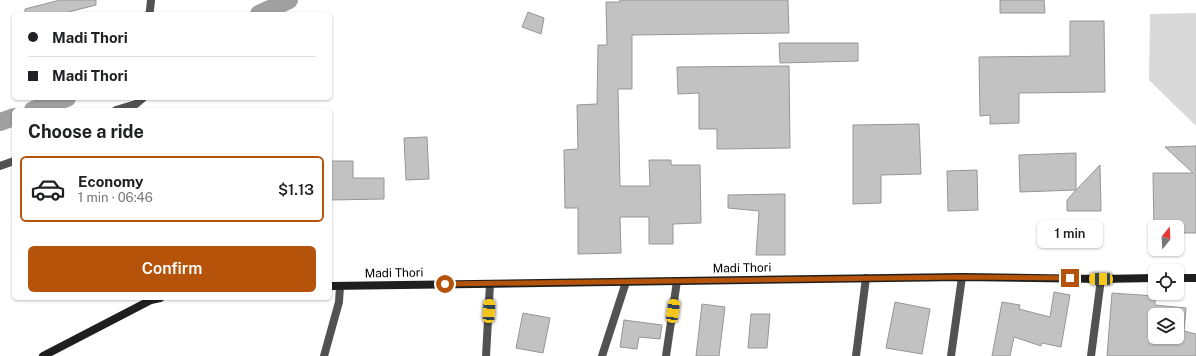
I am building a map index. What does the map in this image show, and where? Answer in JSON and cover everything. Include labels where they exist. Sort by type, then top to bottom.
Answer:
[{"type":"main road","name":"Madi Thori","points":[[332,286],[962,277],[1148,278]]},
{"type":"main road","points":[[1184,278],[1196,278]]},
{"type":"main road","points":[[43,356],[151,300]]},
{"type":"street","points":[[150,12],[151,0]]},
{"type":"street","points":[[123,108],[136,104],[141,100]]},
{"type":"street","points":[[0,166],[12,162]]},
{"type":"street","points":[[951,356],[962,277]]},
{"type":"street","points":[[856,356],[866,278]]},
{"type":"street","points":[[1091,356],[1101,279]]},
{"type":"street","points":[[666,356],[677,281]]},
{"type":"street","points":[[602,356],[626,282]]},
{"type":"street","points":[[486,356],[490,284]]},
{"type":"street","points":[[324,356],[339,302],[340,286]]},
{"type":"shaded area","points":[[1196,13],[1196,126],[1149,80],[1150,14]]},
{"type":"building","points":[[60,0],[96,0],[96,5],[69,12],[25,12],[25,9]]},
{"type":"building","points":[[620,0],[788,0],[789,33],[632,35],[632,89],[618,89],[620,186],[650,186],[649,160],[671,160],[671,165],[700,165],[701,223],[673,224],[673,244],[649,244],[649,217],[620,217],[621,253],[578,254],[578,208],[565,208],[564,150],[578,149],[577,105],[597,104],[598,45],[607,45],[606,2],[620,2]]},
{"type":"building","points":[[1000,0],[1044,0],[1045,13],[1000,13]]},
{"type":"building","points":[[528,12],[544,18],[541,34],[522,27]]},
{"type":"building","points":[[1070,21],[1104,21],[1105,92],[1019,93],[1019,123],[990,124],[990,115],[980,116],[979,57],[1070,56]]},
{"type":"building","points":[[779,43],[858,43],[858,61],[780,63]]},
{"type":"building","points":[[789,66],[790,148],[717,149],[717,129],[699,129],[699,93],[678,94],[677,67]]},
{"type":"building","points":[[919,124],[921,174],[881,175],[881,203],[853,204],[853,125]]},
{"type":"building","points":[[427,137],[429,179],[406,180],[404,138]]},
{"type":"building","points":[[1196,146],[1196,233],[1184,233],[1184,220],[1154,220],[1153,173],[1193,173],[1165,147]]},
{"type":"building","points":[[1076,153],[1076,190],[1020,192],[1019,155]]},
{"type":"building","points":[[332,161],[353,161],[353,178],[384,178],[384,199],[332,200]]},
{"type":"building","points":[[1100,165],[1101,211],[1067,211],[1067,200]]},
{"type":"building","points":[[977,170],[978,210],[948,211],[947,171]]},
{"type":"building","points":[[785,194],[785,255],[756,255],[759,211],[728,208],[728,195]]},
{"type":"building","points":[[1054,292],[1070,295],[1061,347],[1042,343],[1041,346],[1014,337],[1010,356],[992,356],[1002,302],[1020,305],[1019,309],[1050,317]]},
{"type":"building","points":[[1112,293],[1148,296],[1148,300],[1155,300],[1155,305],[1186,308],[1184,331],[1196,334],[1196,356],[1107,356]]},
{"type":"building","points":[[895,302],[930,309],[922,354],[886,348]]},
{"type":"building","points":[[702,304],[725,307],[719,356],[696,356]]},
{"type":"building","points":[[523,313],[550,318],[543,353],[516,348]]},
{"type":"building","points":[[751,314],[770,314],[767,348],[748,348]]},
{"type":"building","points":[[624,320],[662,325],[660,339],[639,337],[637,349],[620,347]]},
{"type":"waterway","points":[[263,12],[289,0]]},
{"type":"waterway","points":[[39,108],[61,100]]},
{"type":"waterway","points":[[0,122],[12,118]]},
{"type":"route","points":[[445,284],[962,277],[1070,278]]}]
